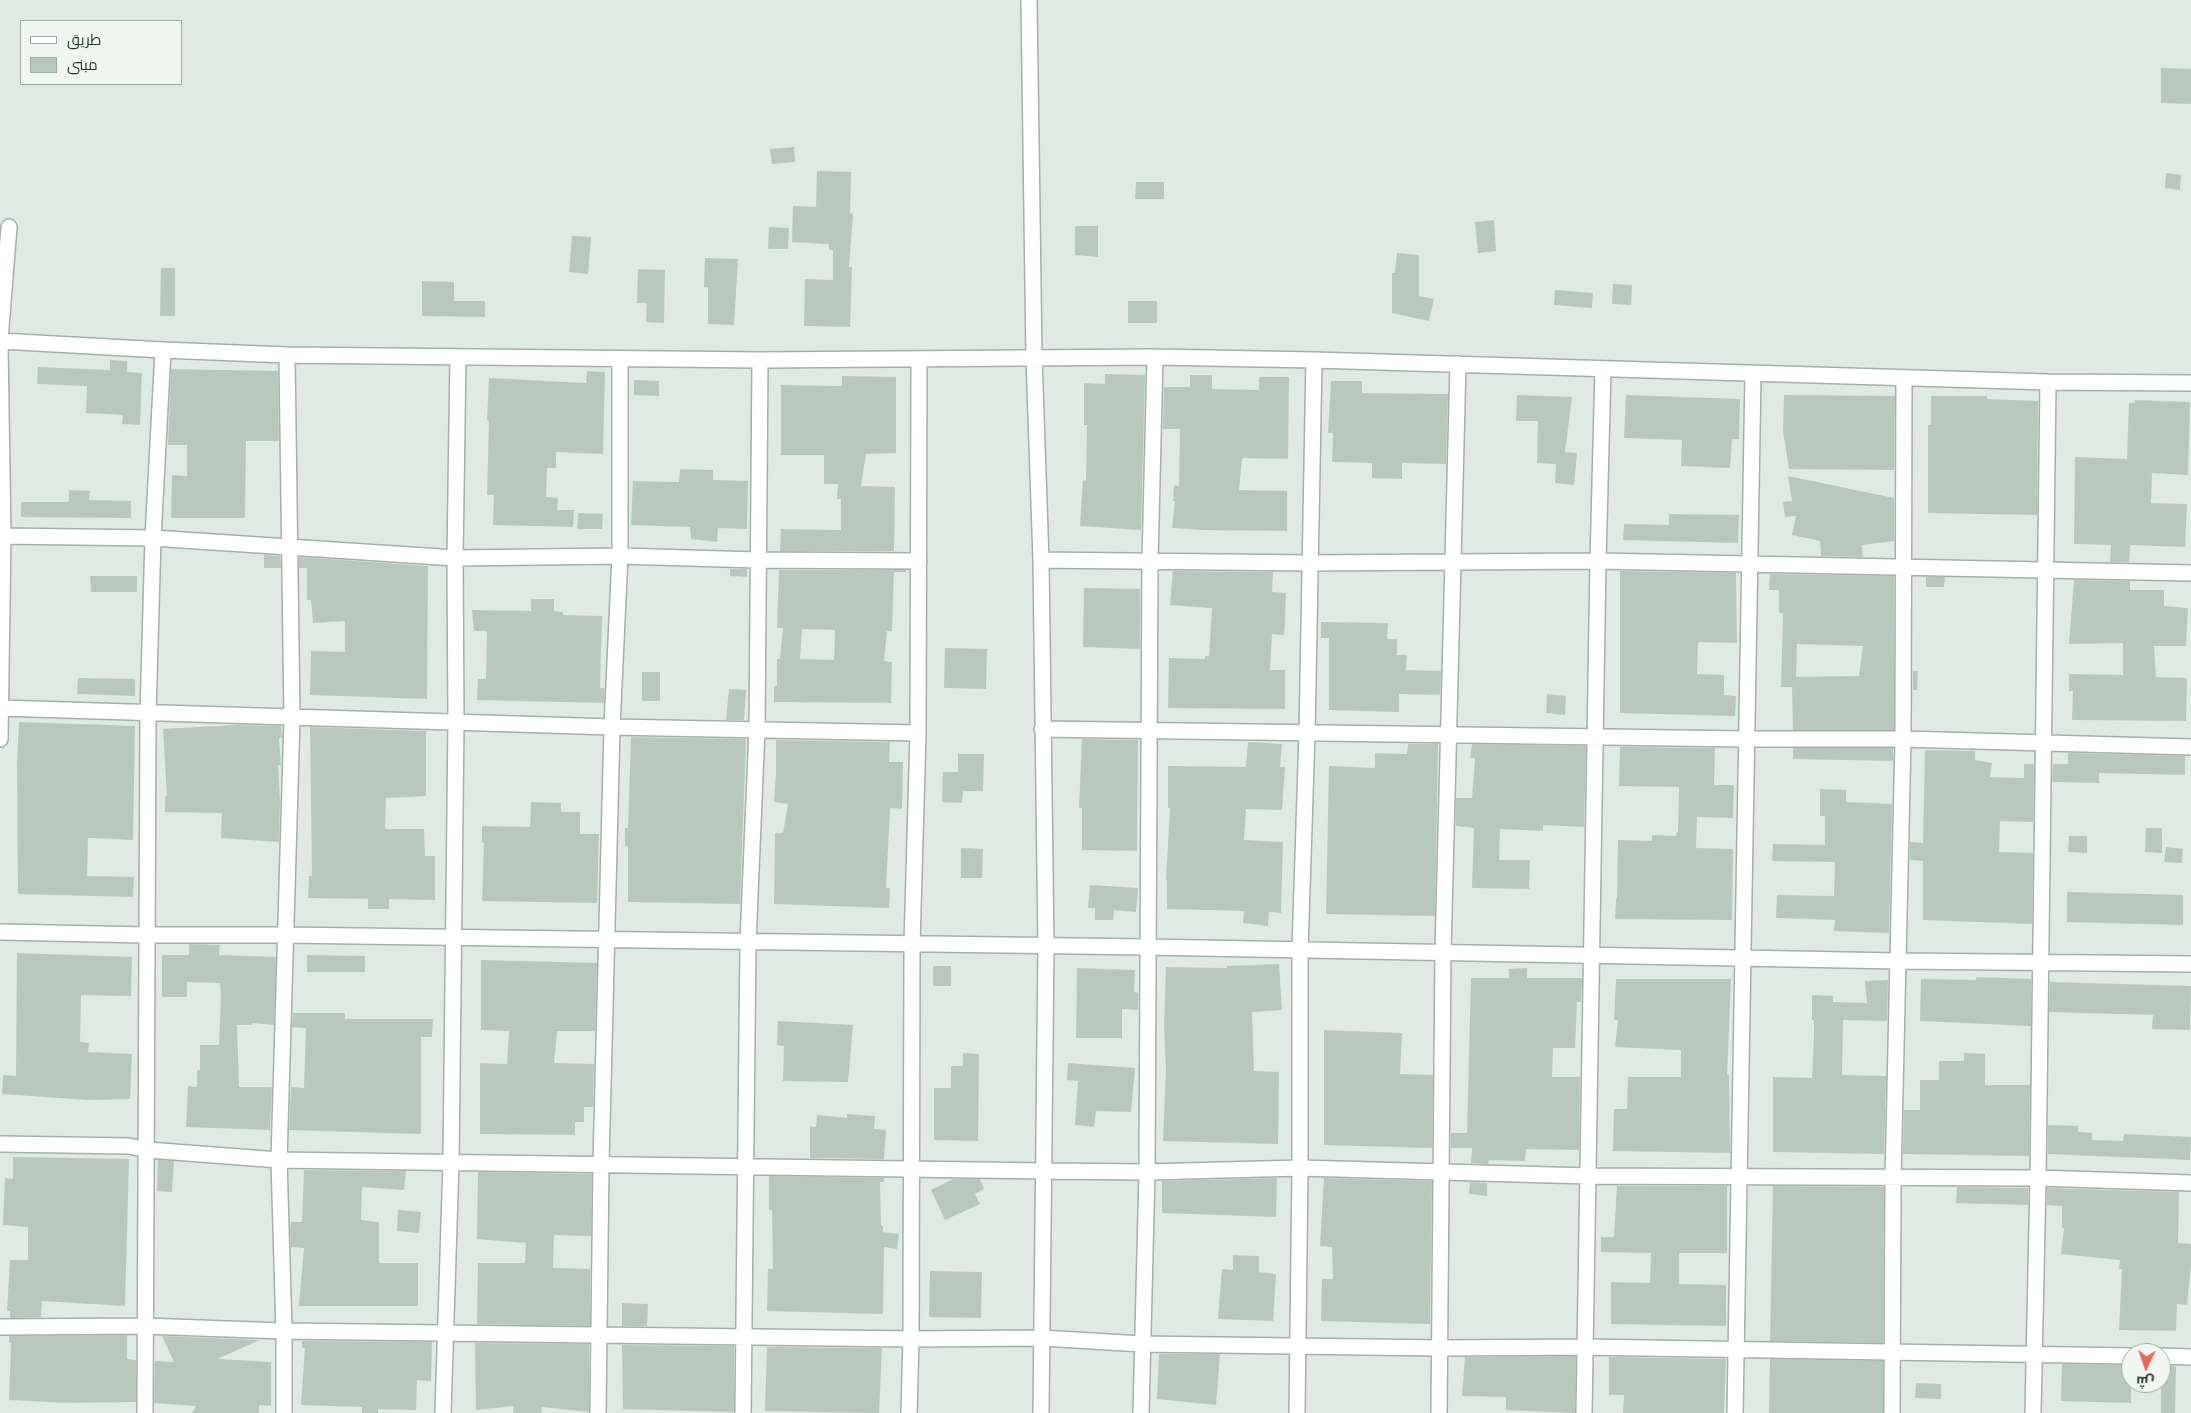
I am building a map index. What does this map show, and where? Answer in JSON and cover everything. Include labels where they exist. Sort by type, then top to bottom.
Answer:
[{"type":"street","points":[[1029,0],[1034,357],[1041,560],[1046,947],[1041,1413]]},
{"type":"street","points":[[9,227],[0,341],[287,355],[620,360],[918,360],[1034,357],[1156,357],[2048,382],[2191,383]]},
{"type":"street","points":[[0,346],[3,536],[0,739]]},
{"type":"street","points":[[145,1413],[144,1326],[148,1150],[148,713],[153,538],[163,350]]},
{"type":"street","points":[[284,1413],[284,1331],[279,1160],[292,718],[288,547],[287,355]]},
{"type":"street","points":[[443,1413],[451,1162],[456,722],[454,558],[458,357]]},
{"type":"street","points":[[1141,1413],[1147,1172],[1150,561],[1156,357]]},
{"type":"street","points":[[598,1413],[601,1164],[612,727],[620,556],[620,360]]},
{"type":"street","points":[[743,1413],[748,942],[757,729],[760,360]]},
{"type":"street","points":[[909,1413],[911,1340],[912,944],[918,733],[918,360]]},
{"type":"street","points":[[1296,1413],[1300,1168],[1300,950],[1307,733],[1314,360]]},
{"type":"street","points":[[1439,1413],[1443,952],[1447,734],[1458,364]]},
{"type":"street","points":[[1584,1413],[1603,369]]},
{"type":"street","points":[[1735,1413],[1745,739],[1753,374]]},
{"type":"street","points":[[1892,1413],[1894,1352],[1893,1179],[1903,738],[1904,378]]},
{"type":"street","points":[[2033,1413],[2038,1178],[2048,382]]},
{"type":"street","points":[[3,536],[153,538],[454,558],[620,556],[757,560],[919,561]]},
{"type":"street","points":[[1041,560],[1309,563],[1453,561],[1598,562],[2191,573]]},
{"type":"street","points":[[1,708],[612,727],[918,733]]},
{"type":"street","points":[[1042,728],[1595,738],[1903,738],[2191,747]]},
{"type":"street","points":[[0,932],[1147,947],[1899,961],[2191,964]]},
{"type":"street","points":[[0,1144],[129,1146],[148,1150],[279,1160],[1147,1172],[1300,1168],[1588,1176],[1893,1179],[2038,1178],[2191,1182]]},
{"type":"street","points":[[0,1327],[144,1326],[284,1331],[744,1336],[911,1340],[1042,1338],[1142,1344],[1441,1348],[1585,1347],[2121,1356]]},
{"type":"street","points":[[2171,1356],[2191,1357]]},
{"type":"building","points":[[2161,68],[2191,69],[2191,104],[2161,103]]},
{"type":"building","points":[[794,147],[795,162],[772,164],[770,149]]},
{"type":"building","points":[[817,171],[851,172],[850,213],[853,214],[849,267],[852,267],[850,327],[804,326],[805,279],[833,280],[833,250],[829,250],[829,244],[792,242],[793,206],[816,207]]},
{"type":"building","points":[[2166,173],[2181,175],[2180,190],[2165,188]]},
{"type":"building","points":[[1136,182],[1164,182],[1164,199],[1135,199]]},
{"type":"building","points":[[1494,220],[1496,251],[1478,253],[1475,222]]},
{"type":"building","points":[[1075,226],[1098,226],[1098,257],[1075,255]]},
{"type":"building","points":[[769,227],[789,228],[788,249],[768,249]]},
{"type":"building","points":[[572,236],[591,237],[588,274],[569,272]]},
{"type":"building","points":[[1397,253],[1419,255],[1419,296],[1434,299],[1429,321],[1392,313],[1392,273],[1395,273]]},
{"type":"building","points":[[705,258],[738,259],[734,325],[708,324],[708,287],[704,287]]},
{"type":"building","points":[[161,268],[175,268],[175,316],[160,316]]},
{"type":"building","points":[[638,269],[665,270],[664,323],[646,322],[647,303],[637,303]]},
{"type":"building","points":[[422,281],[454,282],[454,301],[485,301],[485,317],[422,316]]},
{"type":"building","points":[[1613,284],[1632,285],[1631,305],[1612,304]]},
{"type":"building","points":[[1555,290],[1593,293],[1592,308],[1554,305]]},
{"type":"building","points":[[1128,301],[1157,301],[1157,323],[1128,323]]},
{"type":"building","points":[[110,360],[127,361],[127,372],[142,373],[140,425],[122,424],[123,415],[86,413],[87,386],[37,384],[38,367],[110,370]]},
{"type":"building","points":[[171,369],[278,371],[279,441],[246,441],[245,518],[171,518],[172,475],[187,476],[187,445],[168,445]]},
{"type":"building","points":[[587,371],[605,372],[603,454],[556,452],[556,468],[547,468],[546,497],[558,498],[557,510],[574,510],[573,527],[493,525],[494,495],[487,495],[489,378],[586,383]]},
{"type":"building","points":[[1105,374],[1145,375],[1141,530],[1080,526],[1083,480],[1086,481],[1087,425],[1084,425],[1084,383],[1105,384]]},
{"type":"building","points":[[1190,375],[1212,375],[1212,389],[1259,390],[1259,377],[1289,377],[1288,459],[1242,458],[1239,490],[1287,491],[1287,531],[1172,528],[1175,501],[1173,501],[1174,485],[1179,486],[1180,429],[1163,429],[1164,387],[1190,387]]},
{"type":"building","points":[[842,376],[896,377],[896,453],[866,454],[861,486],[895,487],[894,551],[780,551],[781,529],[841,530],[841,499],[837,499],[838,484],[824,484],[824,455],[781,455],[781,385],[842,386]]},
{"type":"building","points":[[634,380],[659,381],[659,396],[634,395]]},
{"type":"building","points":[[1331,381],[1362,381],[1362,393],[1448,394],[1446,464],[1402,463],[1402,479],[1372,478],[1372,463],[1332,462],[1333,433],[1328,433]]},
{"type":"building","points":[[1517,395],[1572,397],[1565,452],[1577,453],[1574,485],[1555,483],[1556,464],[1537,463],[1538,421],[1516,421]]},
{"type":"building","points":[[1626,395],[1740,399],[1739,439],[1732,439],[1730,468],[1681,466],[1682,440],[1624,438]]},
{"type":"building","points":[[1784,395],[1895,396],[1894,470],[1789,469],[1783,431]]},
{"type":"building","points":[[1931,396],[1987,396],[1987,399],[2038,401],[2037,515],[1928,513],[1928,425],[1931,425]]},
{"type":"building","points":[[2135,400],[2190,402],[2188,475],[2152,473],[2151,503],[2187,504],[2185,547],[2130,545],[2129,562],[2110,562],[2111,545],[2074,544],[2075,457],[2127,459],[2129,403],[2134,403]]},
{"type":"building","points":[[680,469],[713,470],[713,480],[748,481],[747,529],[718,528],[717,542],[691,539],[690,527],[631,525],[633,481],[679,482]]},
{"type":"building","points":[[1788,476],[1894,498],[1894,541],[1862,545],[1863,557],[1821,556],[1820,541],[1792,535],[1796,516],[1785,517],[1783,502],[1792,501]]},
{"type":"building","points":[[69,490],[90,491],[89,500],[131,501],[131,518],[21,517],[21,502],[69,502]]},
{"type":"building","points":[[578,513],[603,514],[602,529],[577,529]]},
{"type":"building","points":[[1669,514],[1739,515],[1738,543],[1623,540],[1624,524],[1669,525]]},
{"type":"building","points":[[264,555],[280,556],[281,568],[264,568]]},
{"type":"building","points":[[299,557],[428,566],[427,699],[310,695],[311,651],[345,652],[345,621],[313,623],[311,600],[307,600],[307,568],[299,568]]},
{"type":"building","points":[[730,569],[747,569],[747,577],[730,576]]},
{"type":"building","points":[[779,570],[906,570],[906,572],[894,572],[892,631],[887,631],[884,661],[892,662],[891,703],[774,702],[774,686],[777,686],[777,659],[780,659],[783,628],[777,628]],"holes":[[[802,629],[835,630],[834,660],[800,659]]]},
{"type":"building","points":[[1173,571],[1273,572],[1272,592],[1286,593],[1284,635],[1272,634],[1270,670],[1285,670],[1285,709],[1168,708],[1169,658],[1205,659],[1205,656],[1209,656],[1212,608],[1170,605]]},
{"type":"building","points":[[1620,571],[1736,573],[1737,643],[1698,642],[1697,674],[1724,675],[1724,695],[1736,696],[1735,716],[1620,713]]},
{"type":"building","points":[[1770,574],[1894,576],[1894,730],[1793,730],[1792,687],[1781,687],[1783,613],[1779,613],[1779,590],[1769,590]],"holes":[[[1797,644],[1863,646],[1859,676],[1796,677]]]},
{"type":"building","points":[[90,576],[137,576],[137,592],[91,592]]},
{"type":"building","points":[[1926,577],[1945,577],[1944,587],[1926,587]]},
{"type":"building","points":[[2074,580],[2130,581],[2130,590],[2164,590],[2164,606],[2188,608],[2186,646],[2154,646],[2156,677],[2187,678],[2186,721],[2072,720],[2073,691],[2069,691],[2069,674],[2123,675],[2123,643],[2069,644]]},
{"type":"building","points":[[1084,588],[1140,589],[1140,649],[1083,647]]},
{"type":"building","points":[[531,599],[554,599],[554,611],[563,612],[563,615],[602,616],[600,688],[604,688],[604,703],[477,700],[478,679],[486,679],[487,631],[474,631],[472,610],[531,611]]},
{"type":"building","points":[[1321,622],[1388,623],[1387,639],[1397,639],[1397,655],[1407,655],[1406,670],[1441,671],[1440,695],[1399,694],[1399,712],[1329,710],[1329,638],[1321,638]]},
{"type":"building","points":[[945,648],[987,649],[986,689],[944,688]]},
{"type":"building","points":[[1913,671],[1918,671],[1917,690],[1913,690]]},
{"type":"building","points":[[642,672],[660,672],[660,701],[642,701]]},
{"type":"building","points":[[78,678],[135,679],[135,696],[77,694]]},
{"type":"building","points":[[729,689],[746,690],[744,720],[726,720]]},
{"type":"building","points":[[1547,694],[1566,696],[1565,715],[1546,713]]},
{"type":"building","points":[[19,722],[135,726],[133,840],[88,838],[87,876],[134,877],[133,897],[18,894],[17,763]]},
{"type":"building","points":[[235,725],[281,726],[282,738],[279,738],[281,765],[278,765],[280,801],[279,842],[221,838],[222,813],[165,812],[165,796],[167,796],[163,729]]},
{"type":"building","points":[[310,727],[426,731],[426,796],[386,798],[385,829],[424,829],[425,856],[435,856],[435,900],[389,899],[389,909],[368,909],[368,899],[308,898],[309,876],[312,876]]},
{"type":"building","points":[[631,737],[746,739],[740,904],[628,902],[628,846],[625,846],[625,828],[628,828]]},
{"type":"building","points":[[1082,739],[1138,740],[1137,851],[1082,850],[1082,808],[1079,808]]},
{"type":"building","points":[[776,740],[890,742],[889,762],[903,762],[902,809],[890,808],[886,888],[890,888],[889,908],[774,904],[775,833],[783,833],[788,804],[774,802]]},
{"type":"building","points":[[1248,742],[1282,744],[1280,767],[1285,767],[1282,810],[1246,809],[1244,840],[1283,842],[1281,913],[1269,912],[1268,926],[1243,923],[1244,911],[1167,909],[1166,880],[1170,808],[1168,808],[1168,766],[1246,767]]},
{"type":"building","points":[[1408,744],[1438,744],[1435,916],[1326,914],[1329,766],[1375,768],[1375,753],[1407,754]]},
{"type":"building","points":[[1472,744],[1586,746],[1584,827],[1543,825],[1543,831],[1500,829],[1499,860],[1530,860],[1529,889],[1472,888],[1474,828],[1456,826],[1456,798],[1472,798],[1475,758],[1470,758]]},
{"type":"building","points":[[1620,747],[1715,748],[1714,785],[1734,785],[1733,818],[1697,817],[1696,848],[1733,849],[1732,920],[1615,919],[1618,840],[1652,841],[1652,835],[1676,836],[1678,832],[1679,787],[1619,786]]},
{"type":"building","points":[[1793,748],[1893,748],[1893,761],[1793,759]]},
{"type":"building","points":[[1925,750],[1975,751],[1975,760],[1992,763],[1990,777],[2024,778],[2024,764],[2034,764],[2033,822],[2000,821],[1999,852],[2033,853],[2032,924],[1923,920],[1923,861],[1910,860],[1910,842],[1923,843]]},
{"type":"building","points":[[2068,753],[2185,756],[2185,775],[2099,773],[2099,783],[2052,782],[2053,764],[2068,764]]},
{"type":"building","points":[[958,754],[984,754],[983,791],[963,791],[962,803],[942,802],[943,772],[958,772]]},
{"type":"building","points":[[1820,789],[1846,790],[1846,802],[1892,804],[1889,933],[1834,931],[1835,920],[1776,918],[1777,895],[1834,896],[1835,862],[1772,861],[1773,844],[1825,845],[1825,816],[1820,816]]},
{"type":"building","points":[[531,802],[561,803],[561,812],[580,812],[580,834],[599,834],[597,903],[482,901],[484,843],[482,843],[482,826],[530,827]]},
{"type":"building","points":[[2146,828],[2162,828],[2162,853],[2145,852]]},
{"type":"building","points":[[2069,836],[2087,836],[2087,853],[2068,852]]},
{"type":"building","points":[[2166,847],[2183,849],[2182,863],[2164,862]]},
{"type":"building","points":[[961,848],[983,849],[982,878],[961,878]]},
{"type":"building","points":[[1090,885],[1138,888],[1136,912],[1114,910],[1113,920],[1095,920],[1095,908],[1088,908]]},
{"type":"building","points":[[2067,892],[2183,895],[2183,925],[2067,922]]},
{"type":"building","points":[[189,944],[220,945],[219,955],[276,957],[274,1025],[252,1023],[252,1025],[237,1025],[239,1087],[272,1087],[270,1130],[186,1127],[188,1086],[197,1087],[197,1070],[200,1070],[200,1045],[219,1045],[221,996],[220,983],[187,982],[187,997],[162,997],[162,955],[189,955]]},
{"type":"building","points":[[17,953],[132,957],[131,996],[81,995],[80,1042],[89,1043],[88,1052],[132,1054],[130,1099],[87,1100],[2,1094],[3,1075],[16,1076]]},
{"type":"building","points":[[307,955],[365,956],[365,972],[307,972]]},
{"type":"building","points":[[481,960],[597,963],[595,1031],[557,1031],[554,1063],[594,1064],[593,1107],[584,1107],[584,1122],[575,1122],[575,1135],[480,1134],[480,1063],[507,1064],[509,1031],[481,1030]]},
{"type":"building","points":[[1279,964],[1282,1010],[1252,1012],[1254,1071],[1279,1072],[1278,1144],[1163,1141],[1166,1070],[1164,1027],[1166,967],[1227,968],[1227,966]]},
{"type":"building","points":[[933,966],[951,966],[951,986],[933,986]]},
{"type":"building","points":[[1077,968],[1135,970],[1134,992],[1138,993],[1138,1010],[1122,1009],[1122,1038],[1076,1038]]},
{"type":"building","points":[[1527,968],[1527,978],[1582,978],[1581,1002],[1577,1002],[1575,1048],[1553,1048],[1552,1077],[1580,1077],[1579,1150],[1526,1149],[1525,1161],[1489,1160],[1488,1164],[1471,1163],[1472,1148],[1451,1148],[1451,1133],[1467,1133],[1471,978],[1509,978],[1509,969]]},
{"type":"building","points":[[1976,977],[2031,979],[2031,1026],[1920,1021],[1921,979],[1976,980]]},
{"type":"building","points":[[1616,979],[1731,979],[1727,1075],[1729,1075],[1730,1153],[1613,1151],[1614,1109],[1627,1109],[1628,1077],[1681,1077],[1681,1050],[1615,1047],[1618,1020],[1614,1020]]},
{"type":"building","points":[[1888,980],[1887,1021],[1843,1020],[1842,1075],[1886,1076],[1884,1154],[1773,1152],[1773,1077],[1812,1078],[1814,1020],[1812,1020],[1812,995],[1833,996],[1833,1002],[1867,1003],[1865,981]]},
{"type":"building","points":[[2050,982],[2191,986],[2190,1030],[2152,1029],[2153,1015],[2049,1012]]},
{"type":"building","points":[[293,1013],[345,1013],[345,1019],[433,1019],[432,1037],[421,1037],[421,1134],[289,1130],[291,1087],[304,1088],[306,1028],[292,1027]]},
{"type":"building","points":[[778,1021],[853,1025],[848,1082],[783,1081],[784,1046],[777,1045]]},
{"type":"building","points":[[1324,1030],[1402,1033],[1400,1074],[1433,1075],[1432,1148],[1324,1145]]},
{"type":"building","points":[[963,1053],[979,1054],[978,1141],[934,1140],[934,1088],[951,1088],[951,1066],[963,1066]]},
{"type":"building","points":[[1964,1053],[1985,1054],[1985,1085],[2030,1085],[2029,1156],[1903,1154],[1904,1110],[1920,1110],[1920,1080],[1939,1080],[1939,1061],[1964,1061]]},
{"type":"building","points":[[1068,1063],[1135,1068],[1131,1112],[1096,1111],[1094,1127],[1075,1125],[1078,1081],[1067,1080]]},
{"type":"building","points":[[847,1114],[875,1116],[874,1129],[886,1130],[884,1159],[810,1158],[810,1126],[816,1127],[817,1115],[847,1118]]},
{"type":"building","points":[[2048,1125],[2078,1126],[2078,1132],[2092,1133],[2092,1140],[2123,1141],[2124,1134],[2191,1137],[2190,1160],[2048,1154]]},
{"type":"building","points":[[13,1157],[129,1159],[125,1306],[42,1301],[41,1317],[10,1318],[10,1311],[7,1311],[10,1260],[28,1260],[28,1227],[3,1225],[5,1178],[13,1179]]},
{"type":"building","points":[[158,1160],[174,1161],[172,1192],[157,1191]]},
{"type":"building","points":[[304,1170],[406,1171],[404,1190],[362,1187],[361,1220],[379,1222],[379,1263],[418,1263],[418,1306],[299,1306],[304,1248],[291,1247],[290,1229],[291,1222],[302,1222]]},
{"type":"building","points":[[478,1172],[592,1174],[591,1236],[554,1235],[553,1268],[590,1269],[590,1326],[477,1324],[478,1263],[525,1263],[526,1243],[477,1239]]},
{"type":"building","points":[[769,1176],[884,1178],[884,1182],[880,1182],[881,1226],[883,1226],[883,1232],[899,1234],[897,1249],[884,1247],[883,1314],[767,1311],[768,1269],[773,1269],[772,1210],[769,1210]]},
{"type":"building","points":[[1277,1178],[1276,1217],[1162,1213],[1162,1181]]},
{"type":"building","points":[[1324,1178],[1432,1181],[1430,1324],[1321,1321],[1322,1279],[1333,1279],[1332,1247],[1320,1246]]},
{"type":"building","points":[[953,1179],[980,1179],[984,1189],[975,1194],[980,1204],[945,1220],[931,1190]]},
{"type":"building","points":[[1470,1182],[1487,1183],[1487,1196],[1469,1194]]},
{"type":"building","points":[[1617,1186],[1727,1186],[1727,1253],[1679,1253],[1679,1284],[1726,1285],[1726,1326],[1611,1324],[1611,1282],[1650,1283],[1651,1253],[1601,1252],[1601,1237],[1614,1237]]},
{"type":"building","points":[[1773,1186],[1884,1187],[1883,1343],[1770,1341]]},
{"type":"building","points":[[1957,1187],[2028,1188],[2028,1205],[1956,1203]]},
{"type":"building","points":[[2047,1188],[2179,1192],[2178,1243],[2191,1244],[2191,1264],[2187,1305],[2177,1304],[2176,1331],[2119,1330],[2122,1269],[2119,1269],[2120,1260],[2061,1254],[2064,1228],[2062,1228],[2062,1206],[2047,1205]]},
{"type":"building","points":[[398,1210],[421,1212],[419,1233],[397,1231]]},
{"type":"building","points":[[1233,1255],[1259,1256],[1259,1272],[1276,1274],[1273,1321],[1218,1319],[1222,1269],[1233,1270]]},
{"type":"building","points":[[930,1271],[982,1272],[981,1318],[929,1317]]},
{"type":"building","points":[[622,1303],[648,1304],[647,1326],[622,1326]]},
{"type":"building","points":[[127,1335],[127,1359],[136,1360],[136,1402],[68,1403],[9,1400],[11,1343],[9,1343],[9,1336]]},
{"type":"building","points":[[162,1336],[260,1340],[217,1359],[271,1362],[271,1406],[259,1405],[259,1413],[192,1413],[196,1406],[154,1403],[155,1361],[174,1362]]},
{"type":"building","points":[[302,1341],[432,1342],[431,1381],[417,1380],[416,1410],[378,1409],[378,1413],[362,1413],[362,1407],[301,1405],[305,1348],[302,1348]]},
{"type":"building","points":[[475,1343],[589,1344],[589,1412],[542,1407],[541,1413],[513,1413],[514,1406],[476,1410]]},
{"type":"building","points":[[622,1345],[734,1346],[734,1412],[623,1409]]},
{"type":"building","points":[[767,1347],[882,1348],[879,1413],[765,1411]]},
{"type":"building","points":[[1159,1354],[1220,1354],[1216,1405],[1157,1399]]},
{"type":"building","points":[[1576,1356],[1575,1413],[1506,1410],[1506,1397],[1462,1396],[1465,1357]]},
{"type":"building","points":[[1609,1357],[1726,1359],[1724,1413],[1623,1413],[1624,1395],[1609,1395]]},
{"type":"building","points":[[1770,1359],[1883,1361],[1883,1413],[1769,1413]]},
{"type":"building","points":[[2062,1364],[2121,1365],[2121,1393],[2131,1393],[2131,1403],[2061,1401]]},
{"type":"building","points":[[2171,1366],[2176,1366],[2175,1413],[2161,1413],[2161,1393],[2171,1393]]},
{"type":"building","points":[[1916,1383],[1941,1384],[1941,1399],[1915,1398]]}]
